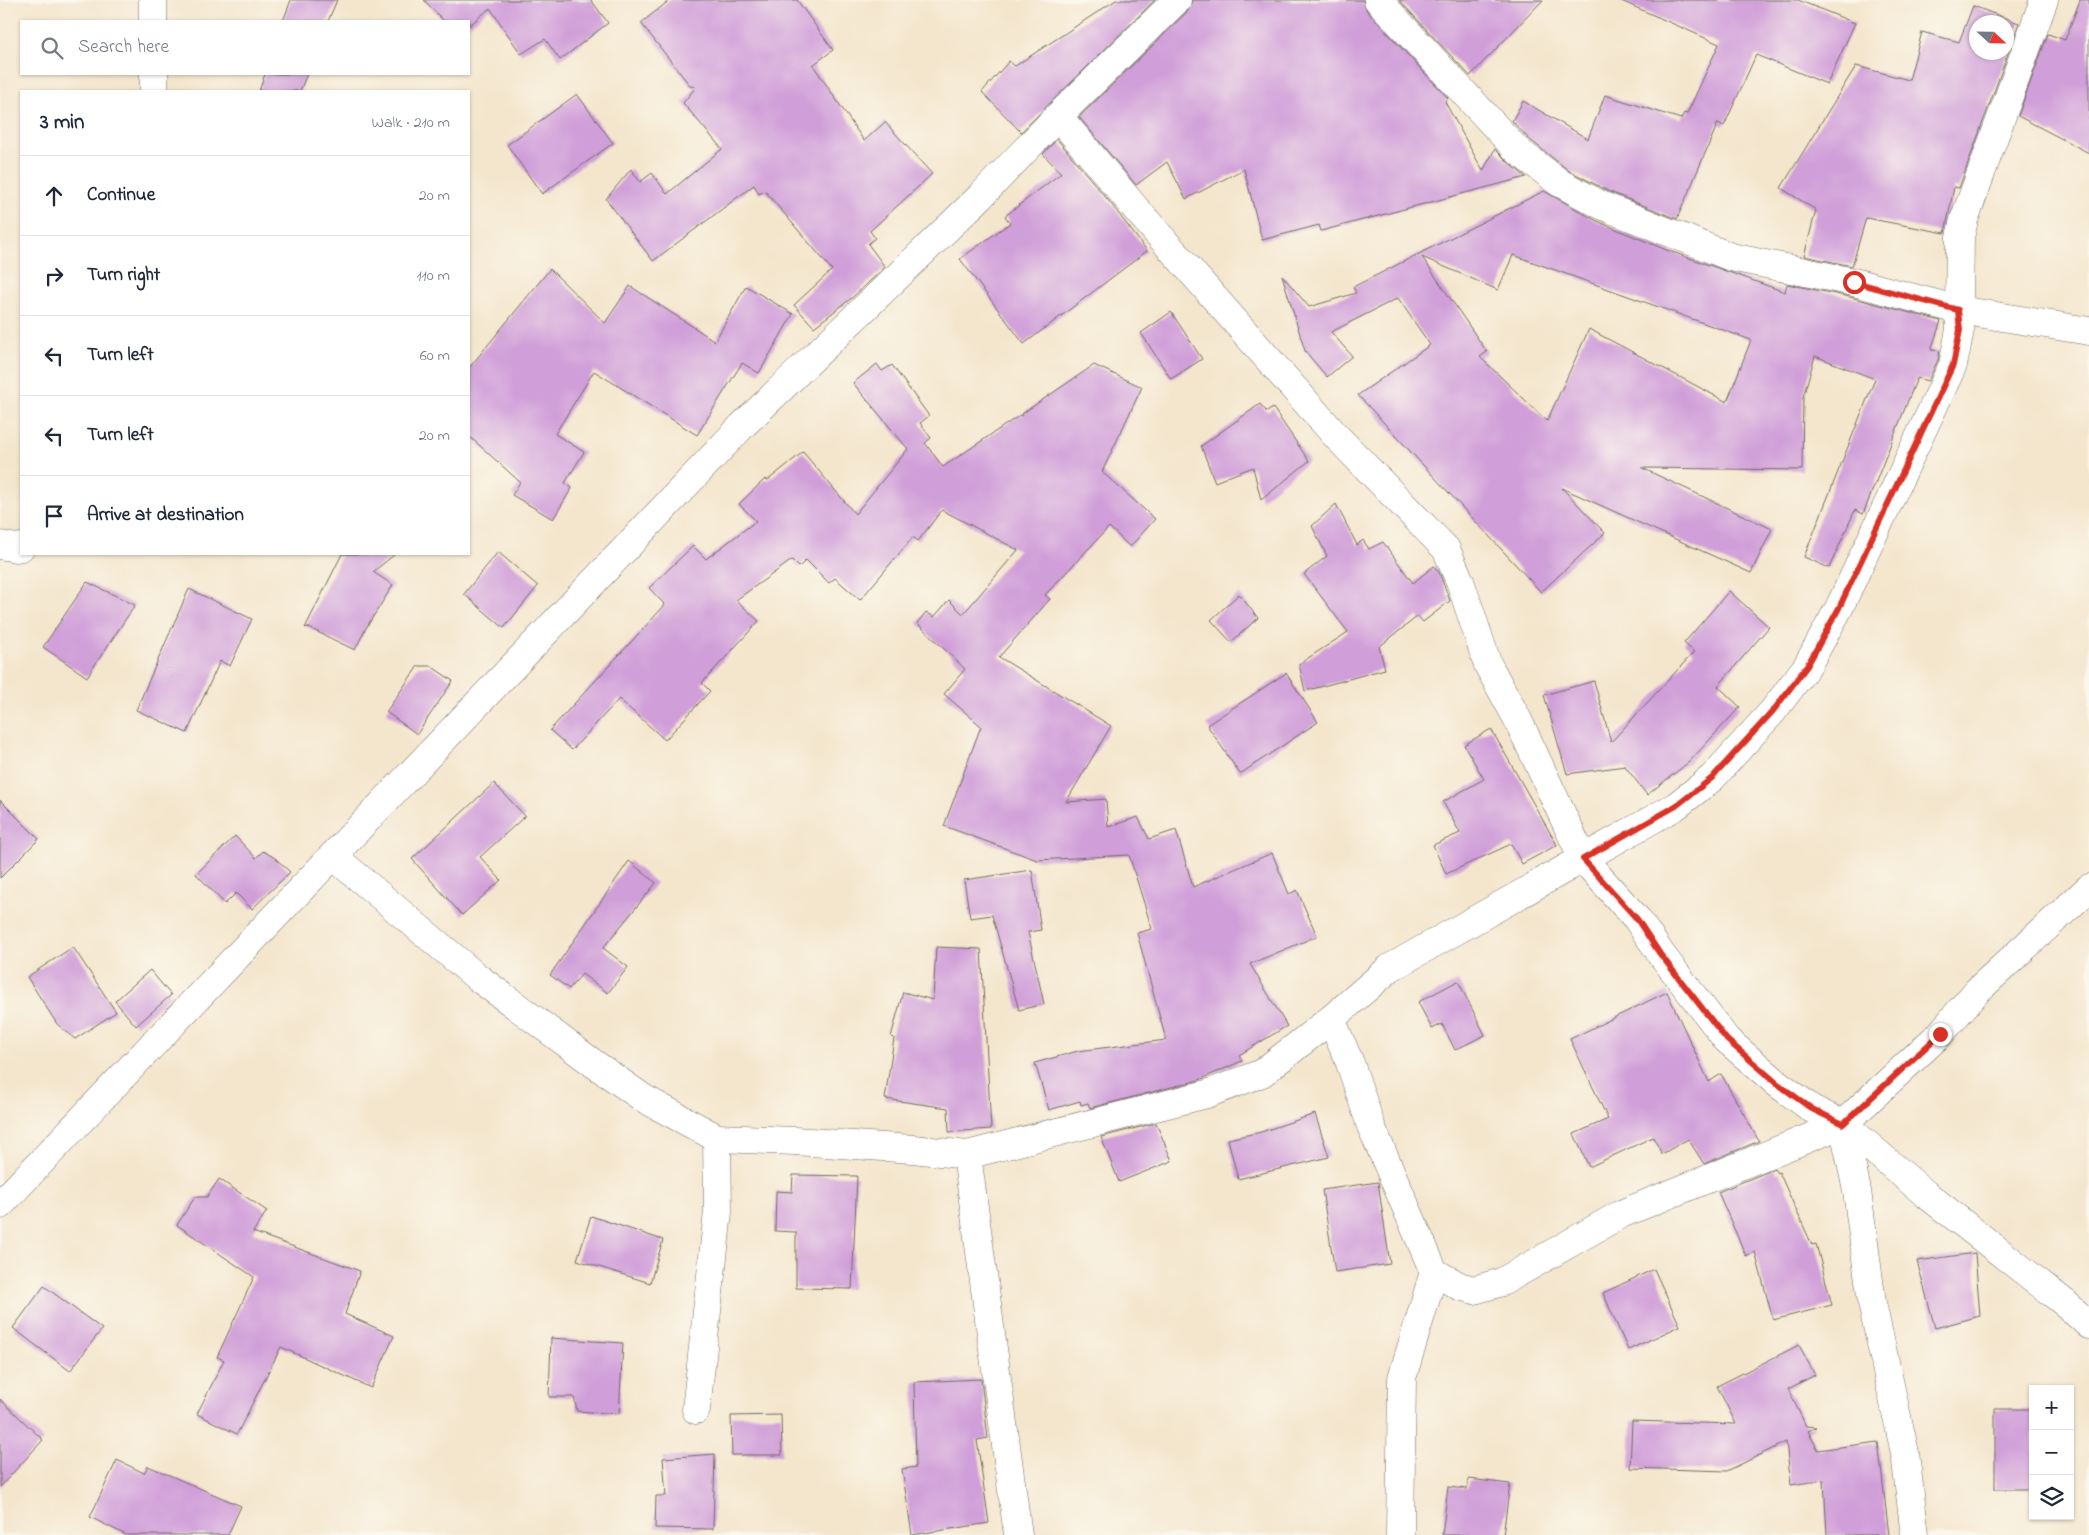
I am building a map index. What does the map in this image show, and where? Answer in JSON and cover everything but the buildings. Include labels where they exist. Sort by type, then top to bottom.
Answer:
[{"type":"street","points":[[152,0],[153,20]]},
{"type":"street","points":[[0,1205],[735,433],[980,197],[1058,116],[1177,0]]},
{"type":"street","points":[[1378,0],[1518,151],[1560,183],[1603,206],[1731,257],[1854,282],[1958,310],[2089,331]]},
{"type":"street","points":[[333,856],[477,977],[593,1063],[642,1098],[717,1138],[913,1149],[967,1155],[1208,1094],[1262,1074],[1331,1019],[1390,968],[1676,806],[1712,778],[1773,711],[1807,666],[1839,608],[1953,365],[1960,330],[1958,310],[1960,237],[1964,220],[2044,0]]},
{"type":"street","points":[[154,75],[154,90]]},
{"type":"street","points":[[1058,116],[1336,436],[1446,549],[1460,581],[1488,664],[1518,720],[1583,859],[1637,919],[1660,954],[1727,1040],[1778,1084],[1812,1109],[1843,1124],[1927,1195],[2066,1304],[2089,1325]]},
{"type":"street","points":[[0,544],[20,548]]},
{"type":"street","points":[[1331,1019],[1350,1063],[1371,1126],[1434,1272],[1460,1286],[1474,1290],[1485,1289],[1502,1282],[1621,1214],[1843,1124],[1940,1034],[1978,990],[2089,888]]},
{"type":"street","points":[[1843,1124],[1857,1191],[1872,1303],[1906,1454],[1915,1535]]},
{"type":"street","points":[[696,1410],[718,1212],[717,1138]]},
{"type":"street","points":[[967,1155],[1018,1535]]},
{"type":"street","points":[[1400,1535],[1402,1378],[1434,1272]]},
{"type":"route","points":[[1854,282],[1958,310],[1960,330],[1953,365],[1839,608],[1807,666],[1773,711],[1712,778],[1676,806],[1583,859],[1637,919],[1660,954],[1702,1005],[1727,1040],[1778,1084],[1812,1109],[1843,1124],[1940,1034]]}]
